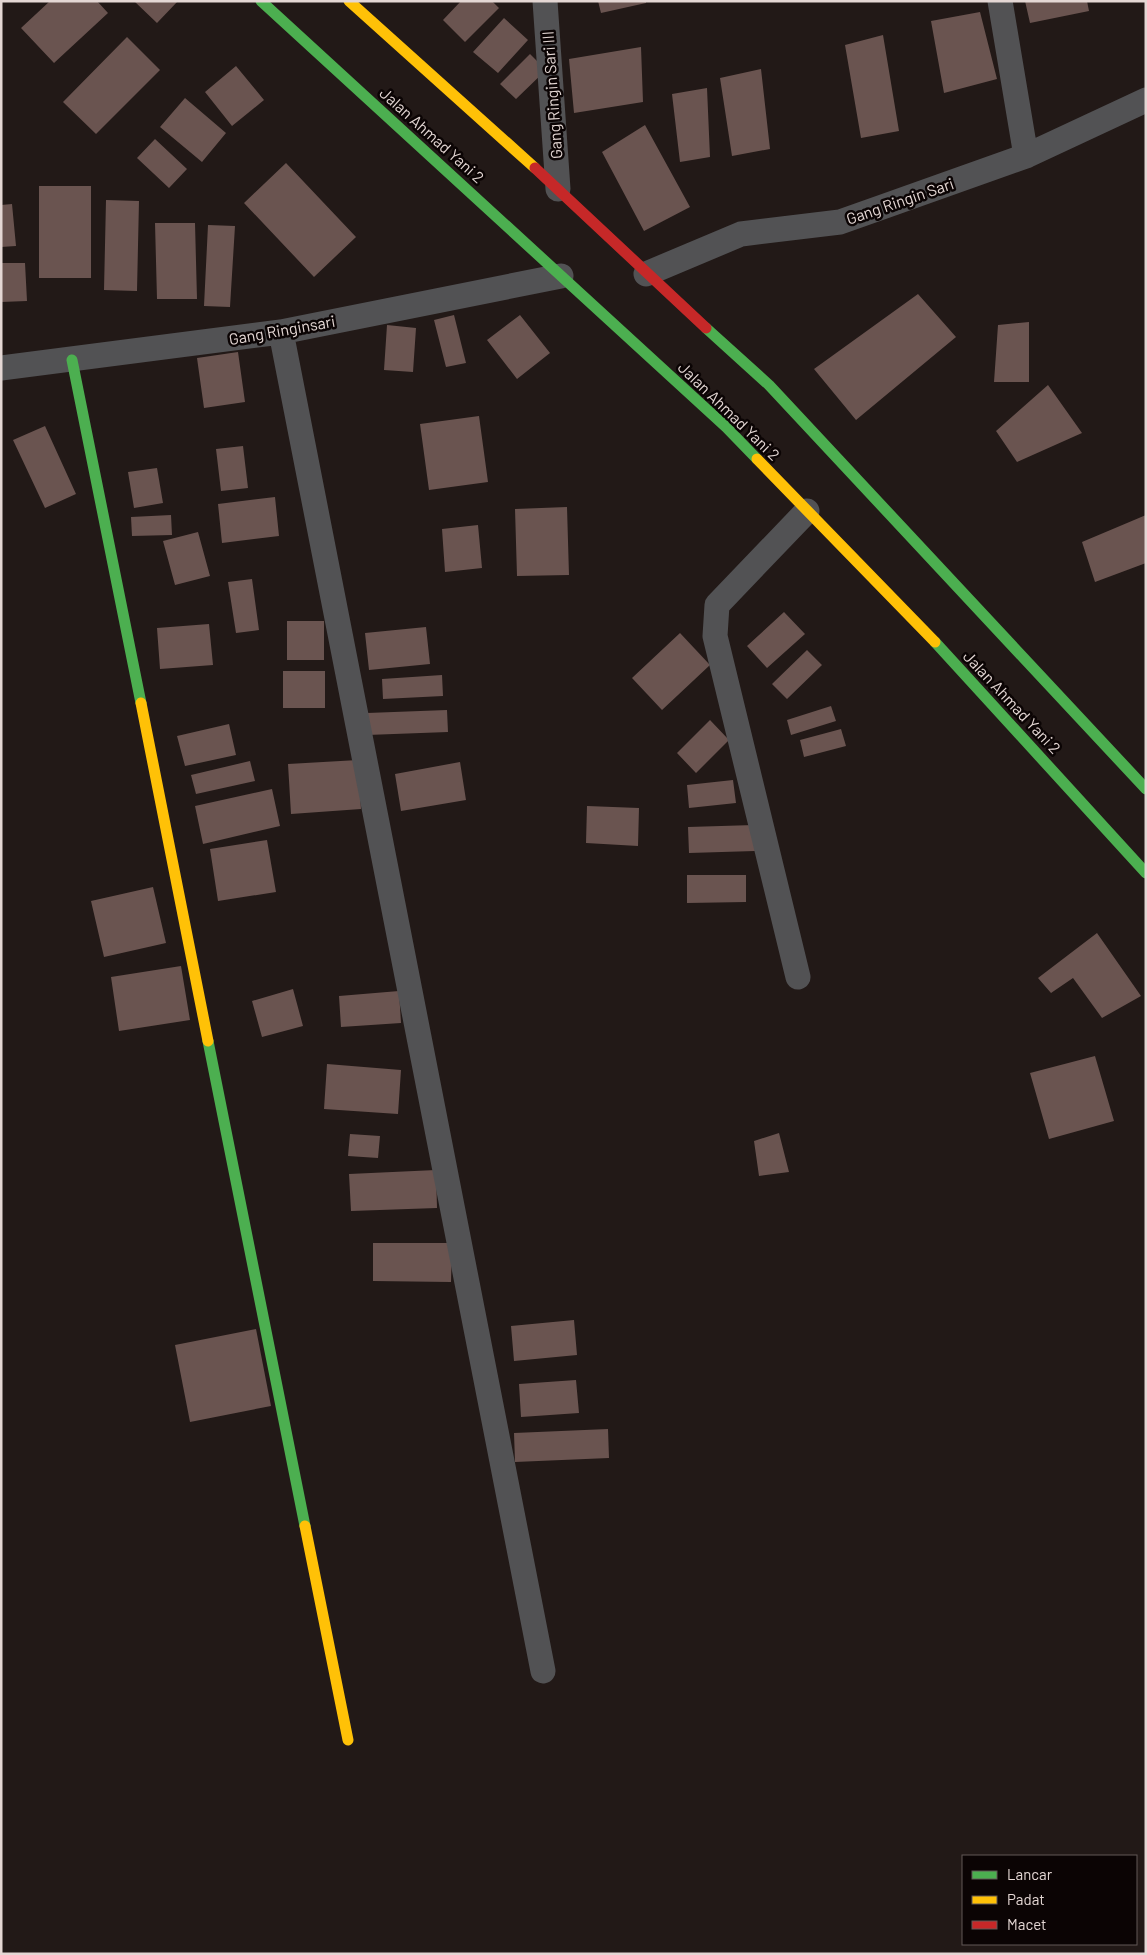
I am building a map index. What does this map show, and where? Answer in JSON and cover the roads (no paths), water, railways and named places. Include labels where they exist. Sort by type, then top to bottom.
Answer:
[{"type":"main road","name":"Jalan Ahmad Yani 2","points":[[261,1],[726,427],[965,674],[1146,873]]},
{"type":"main road","points":[[349,1],[558,189],[646,274],[769,385],[1146,789]]},
{"type":"main road","points":[[72,360],[348,1740]]},
{"type":"street","name":"Gang Ringin Sari III","points":[[545,1],[558,189]]},
{"type":"street","points":[[1000,1],[1025,147]]},
{"type":"street","name":"Gang Ringin Sari","points":[[646,274],[741,234],[840,222],[1146,100]]},
{"type":"street","name":"Gang Ringinsari","points":[[1,368],[281,332],[561,276]]},
{"type":"street","points":[[281,332],[544,1671]]},
{"type":"street","points":[[798,977],[716,636],[717,605],[807,511]]}]
